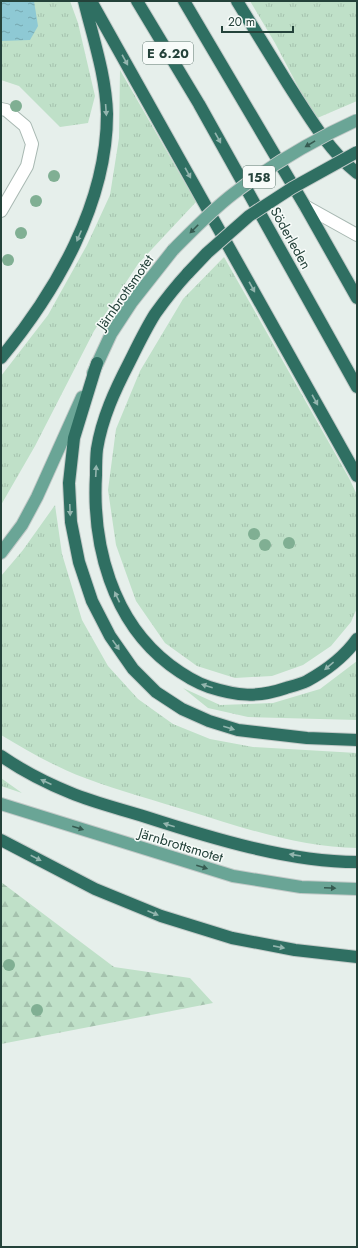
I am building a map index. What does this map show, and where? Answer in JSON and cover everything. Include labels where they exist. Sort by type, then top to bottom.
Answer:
[{"type":"highway","points":[[1,358],[19,336],[70,257],[96,190],[104,154],[107,114],[102,76],[84,1]]},
{"type":"highway","points":[[91,1],[357,476]]},
{"type":"highway","name":"Söderleden","points":[[137,1],[199,104],[357,387]]},
{"type":"highway","name":"Söderleden","points":[[184,1],[306,206],[357,298]]},
{"type":"highway","points":[[237,1],[304,108],[332,147],[348,166],[357,173]]},
{"type":"highway","points":[[357,152],[292,188],[249,216],[207,253],[188,273],[155,314],[116,387],[105,417],[97,449],[95,514],[102,557],[111,584],[124,612],[142,640],[161,658],[182,674],[201,684],[229,694],[249,696],[278,691],[306,682],[326,669],[352,646],[357,639]]},
{"type":"highway","points":[[97,363],[74,438],[69,483],[70,514],[79,562],[90,594],[110,636],[133,670],[156,692],[182,709],[208,721],[238,730],[308,738],[357,740]]},
{"type":"highway","points":[[1,756],[22,770],[72,794],[192,832],[267,851],[334,862],[357,862]]},
{"type":"highway","points":[[1,840],[95,889],[161,916],[232,938],[295,950],[357,957]]},
{"type":"main road","name":"Järnbrottsmotet","points":[[1,553],[22,525],[37,497],[111,334],[130,305],[173,250],[202,221],[233,194],[312,143],[357,120]]},
{"type":"main road","name":"Järnbrottsmotet","points":[[1,804],[233,876],[302,887],[357,890]]},
{"type":"lane","points":[[1,109],[6,110],[25,126],[32,144],[27,166],[1,211]]},
{"type":"lane","points":[[306,206],[357,235]]},
{"type":"green space","points":[[1,1],[70,1],[78,23],[95,96],[88,123],[60,127],[19,86],[1,80]]},
{"type":"green space","points":[[250,1],[357,1],[357,101],[315,119],[275,43]]},
{"type":"green space","points":[[120,70],[196,202],[138,264],[94,331],[35,446],[1,505],[1,376],[48,315],[87,245],[110,195],[119,138]]},
{"type":"green space","points":[[224,257],[349,478],[357,495],[357,608],[351,622],[331,646],[303,665],[272,676],[235,678],[197,666],[165,643],[136,601],[116,545],[108,490],[116,429],[140,371],[183,299]]},
{"type":"green space","points":[[55,505],[62,554],[82,620],[108,666],[138,699],[173,724],[210,739],[253,747],[357,753],[357,848],[316,845],[274,836],[125,792],[85,778],[52,764],[1,735],[1,576],[23,550]]},
{"type":"green space","points":[[357,661],[357,720],[248,717],[208,708],[183,688],[220,705],[273,703],[320,689]]},
{"type":"green space","points":[[1,778],[22,793],[1,786]]},
{"type":"green space","points":[[1,882],[114,967],[190,978],[213,1003],[1,1044]]},
{"type":"water","points":[[1,1],[34,1],[38,26],[30,40],[1,41]]}]
